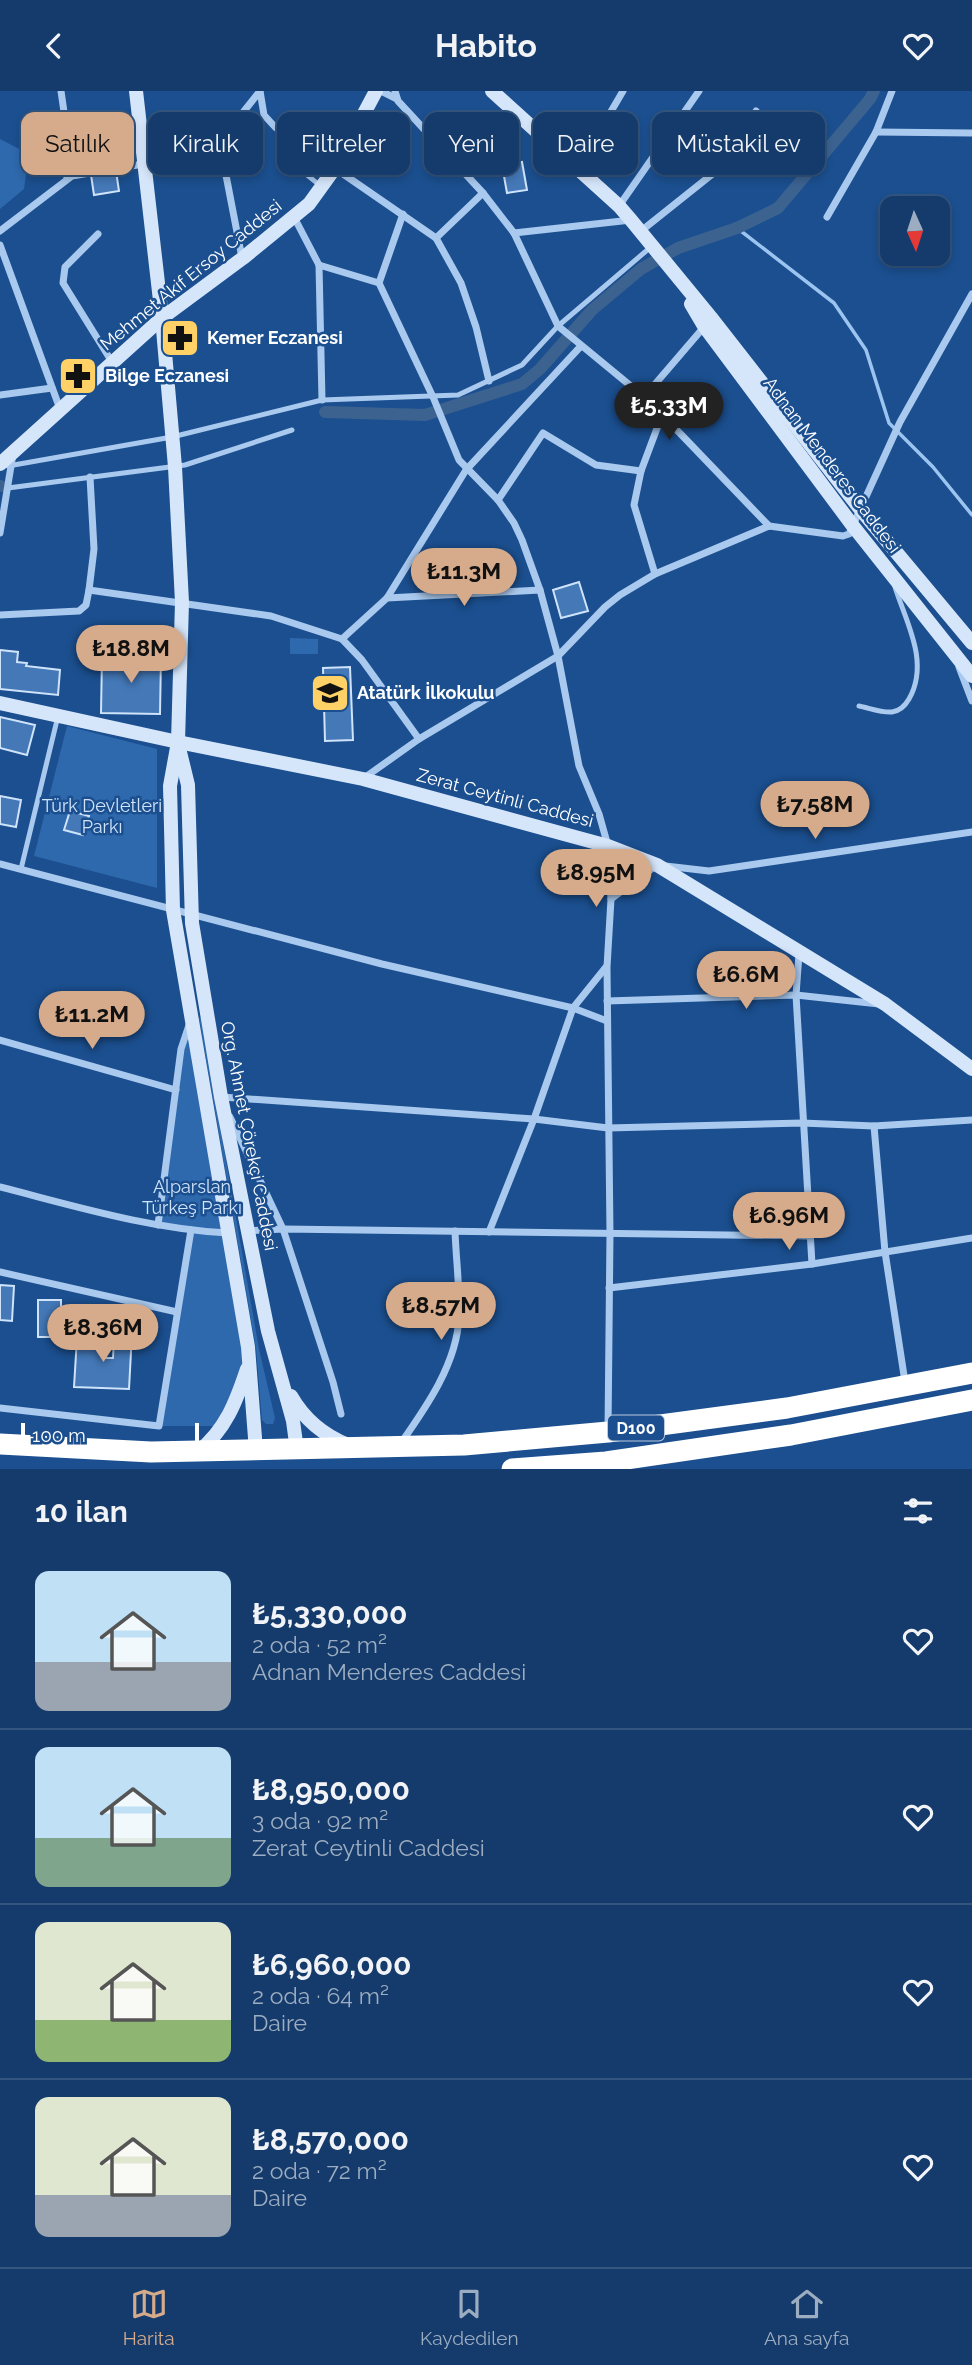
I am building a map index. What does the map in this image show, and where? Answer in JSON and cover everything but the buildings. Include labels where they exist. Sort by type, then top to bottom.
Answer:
[{"type":"highway","name":"D100","points":[[0,1444],[198,1452],[256,1460],[297,1460],[356,1448],[464,1445],[608,1432],[787,1408],[972,1373]]},
{"type":"highway","name":"D100","points":[[512,1469],[606,1462],[791,1435],[972,1400]]},
{"type":"main road","name":"Org. Ahmet Çörekçi Caddesi","points":[[136,91],[162,318],[175,467],[182,602],[178,742],[170,786],[173,910],[250,1361],[256,1460]]},
{"type":"main road","name":"Mehmet Akif Ersoy Caddesi","points":[[367,112],[379,91]]},
{"type":"main road","name":"Adnan Menderes Caddesi","points":[[493,92],[533,128]]},
{"type":"main road","name":"Mehmet Akif Ersoy Caddesi","points":[[6,462],[60,409],[162,318],[243,258],[309,204],[330,175]]},
{"type":"main road","name":"Adnan Menderes Caddesi","points":[[586,175],[636,226],[861,510],[972,643]]},
{"type":"main road","name":"Adnan Menderes Caddesi","points":[[671,270],[704,326],[853,526],[972,676]]},
{"type":"main road","name":"Zerat Ceytinli Caddesi","points":[[0,703],[363,779],[608,846],[657,865],[885,1005],[972,1069]]},
{"type":"main road","name":"Org. Ahmet Çörekçi Caddesi","points":[[178,742],[188,785],[191,914],[207,1015],[247,1231],[276,1364],[293,1421],[297,1460]]},
{"type":"main road","points":[[191,1018],[207,1015]]},
{"type":"main road","name":"Org. Ahmet Çörekçi Caddesi","points":[[198,1452],[224,1426],[250,1361]]},
{"type":"main road","points":[[276,1364],[286,1387],[305,1417],[330,1437],[356,1448]]},
{"type":"street","points":[[61,91],[66,126],[66,178]]},
{"type":"street","points":[[260,91],[264,115],[277,128]]},
{"type":"street","points":[[245,112],[260,91]]},
{"type":"street","points":[[379,91],[396,95],[484,193],[514,233],[558,326],[644,397],[769,526]]},
{"type":"street","points":[[611,112],[623,91]]},
{"type":"street","points":[[619,206],[699,91]]},
{"type":"street","points":[[827,218],[876,132],[892,91]]},
{"type":"street","points":[[514,233],[636,226],[720,168],[756,111]]},
{"type":"street","points":[[876,132],[972,133]]},
{"type":"street","points":[[0,231],[66,178],[148,163]]},
{"type":"street","points":[[226,175],[243,258]]},
{"type":"street","points":[[345,175],[436,238],[461,283],[476,327],[489,381]]},
{"type":"street","points":[[436,238],[484,193]]},
{"type":"street","points":[[403,214],[379,283],[433,397],[456,455],[466,470],[499,500],[518,532],[540,590],[558,656],[579,766],[597,807],[608,846],[611,899],[607,967],[610,1234],[608,1432]]},
{"type":"street","points":[[294,216],[319,265],[322,400]]},
{"type":"street","points":[[98,234],[65,267],[63,283],[113,363]]},
{"type":"street","points":[[0,245],[60,409]]},
{"type":"street","points":[[319,265],[379,283]]},
{"type":"street","points":[[363,779],[419,739],[558,656],[605,607],[655,575],[769,526],[842,536],[849,534],[900,422],[972,294]]},
{"type":"street","points":[[644,397],[704,326]]},
{"type":"street","points":[[342,639],[387,599],[466,470],[581,346]]},
{"type":"street","points":[[0,395],[52,388]]},
{"type":"street","points":[[655,575],[634,505],[641,471],[662,415]]},
{"type":"street","points":[[499,500],[543,433],[596,464],[641,471]]},
{"type":"street","points":[[0,533],[8,488],[6,462]]},
{"type":"street","points":[[0,615],[79,611],[86,605],[94,549],[89,477]]},
{"type":"street","points":[[89,590],[279,618],[342,639],[362,660],[419,739]]},
{"type":"street","points":[[387,599],[540,590]]},
{"type":"street","points":[[954,654],[972,701]]},
{"type":"street","points":[[611,899],[657,865],[709,871],[972,832]]},
{"type":"street","points":[[0,864],[382,964],[573,1008],[607,1021]]},
{"type":"street","points":[[799,954],[796,995],[812,1263]]},
{"type":"street","points":[[489,1232],[534,1119],[573,1008],[607,967]]},
{"type":"street","points":[[607,1001],[796,995],[885,1005]]},
{"type":"street","points":[[158,1225],[183,1039],[191,1018]]},
{"type":"street","points":[[0,1040],[176,1090]]},
{"type":"street","points":[[341,1414],[283,1229],[221,1097],[534,1119],[608,1128],[802,1123],[874,1126],[972,1120]]},
{"type":"street","points":[[874,1126],[885,1252],[905,1385]]},
{"type":"street","points":[[0,1187],[108,1215],[191,1230],[229,1233]]},
{"type":"street","points":[[247,1231],[283,1229],[810,1235]]},
{"type":"street","points":[[0,1408],[159,1426],[191,1230]]},
{"type":"street","points":[[398,1447],[415,1424],[444,1373],[455,1344],[459,1317],[455,1231]]},
{"type":"street","points":[[609,1288],[812,1263],[972,1238]]},
{"type":"street","points":[[0,1272],[177,1312]]},
{"type":"lane","points":[[308,175],[321,187]]},
{"type":"lane","points":[[6,462],[172,437],[322,400],[458,395],[522,365],[558,326],[652,246]]},
{"type":"lane","points":[[8,488],[175,467],[292,431]]},
{"type":"lane","points":[[859,706],[896,712],[903,708],[915,684],[917,655],[895,589],[895,580]]},
{"type":"lane","points":[[21,869],[58,716]]},
{"type":"green space","points":[[0,139],[21,150],[21,175],[26,175],[24,189],[0,209]]},
{"type":"green space","points":[[290,638],[318,639],[318,654],[290,654]]},
{"type":"green space","name":"Türk Devletleri Parkı","points":[[67,726],[157,749],[157,888],[34,856]]},
{"type":"green space","name":"Alparslan Türkeş Parkı","points":[[191,1018],[248,1347],[224,1426],[159,1426],[191,1230],[158,1225],[181,1049]]},
{"type":"green space","points":[[199,1018],[259,1349],[275,1418],[273,1424],[266,1424],[262,1420],[256,1349]]},
{"type":"waterway","points":[[325,412],[425,415],[522,384],[540,369],[592,310],[641,269],[678,248],[737,228],[778,208],[874,91]]},
{"type":"waterway","points":[[737,228],[834,303],[866,350],[889,423],[933,467],[972,515]]},
{"type":"place","name":"Kemer Eczanesi","points":[[180,338]]},
{"type":"place","name":"Bilge Eczanesi","points":[[78,376]]},
{"type":"place","name":"Atatürk İlkokulu","points":[[330,693]]}]
